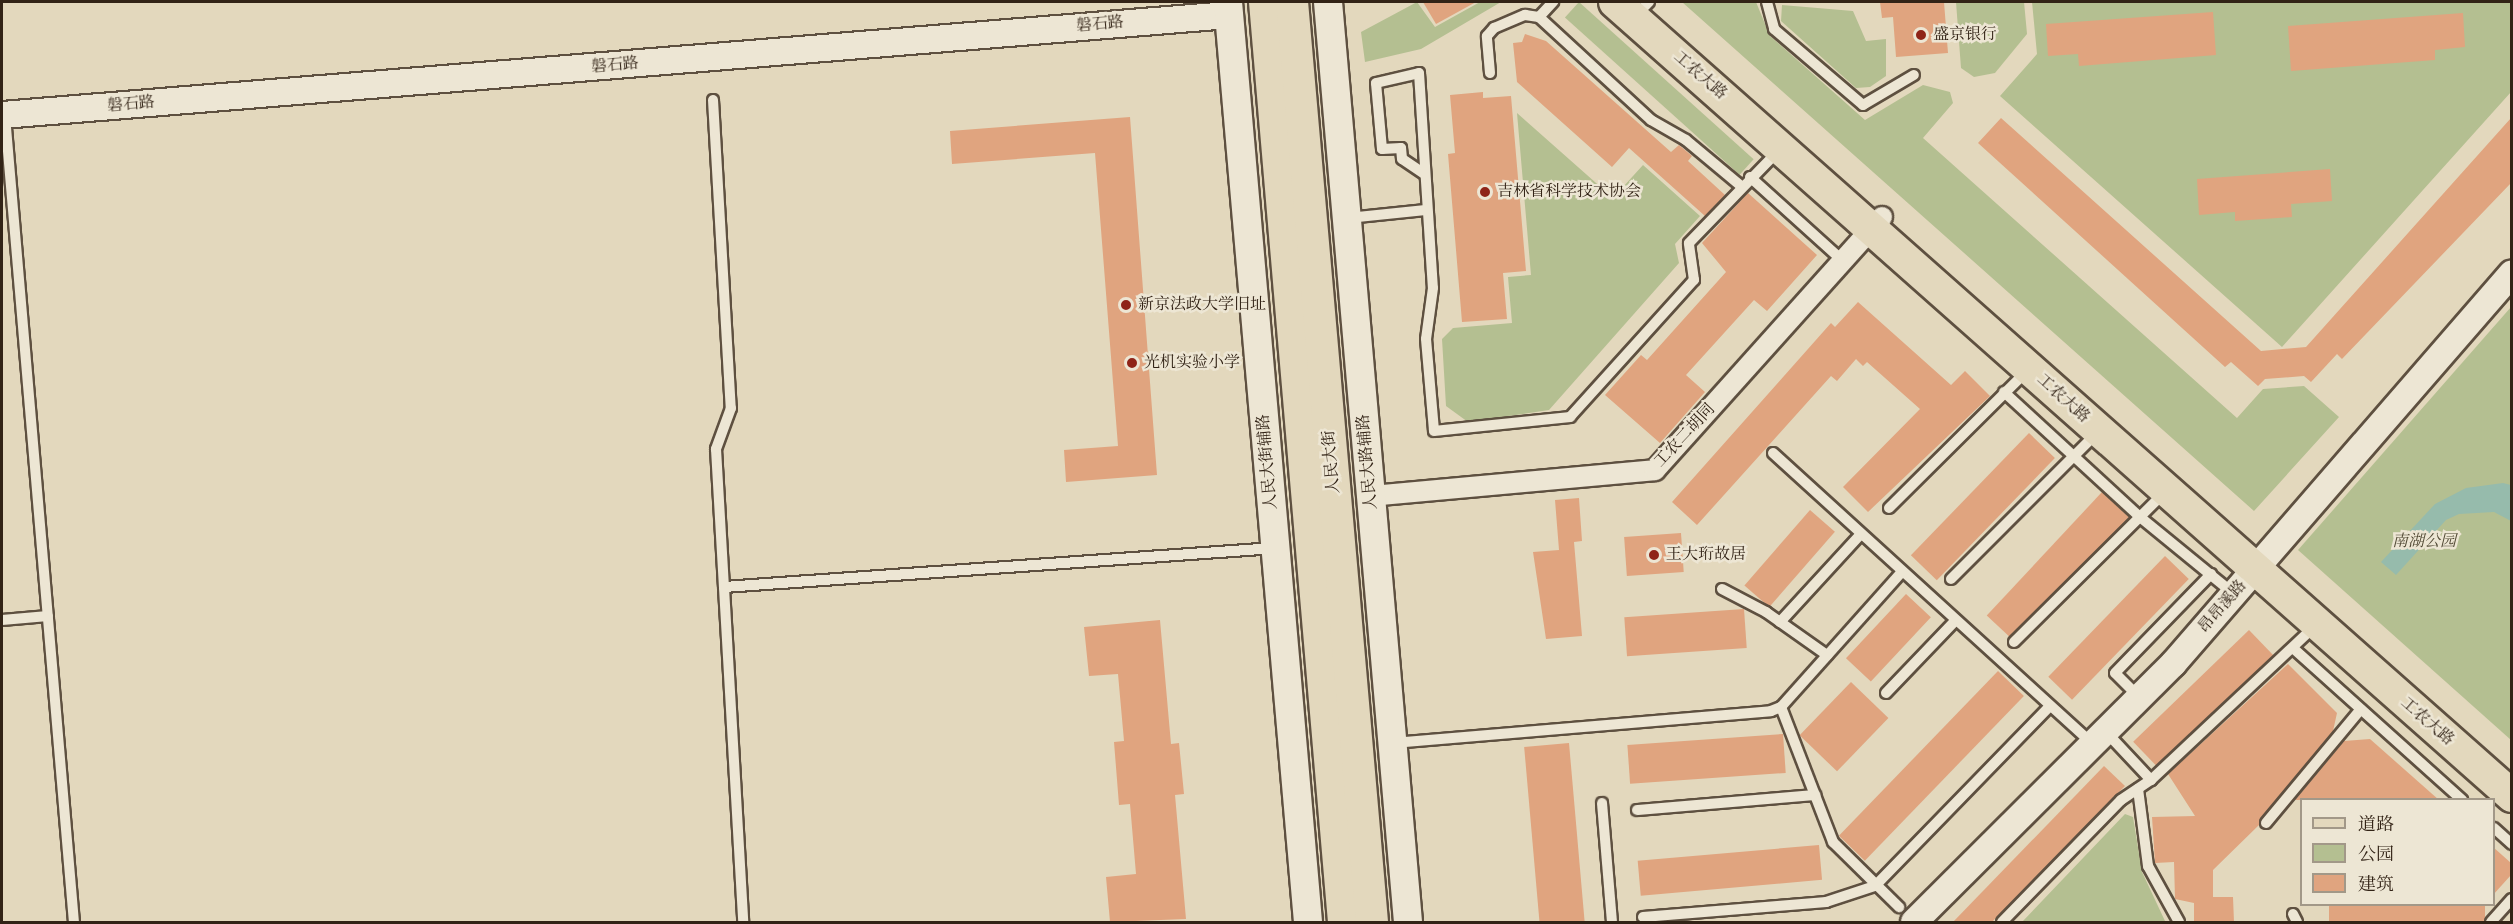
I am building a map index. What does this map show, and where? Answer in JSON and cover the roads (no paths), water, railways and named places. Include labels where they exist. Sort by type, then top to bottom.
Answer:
[{"type":"main road","name":"人民大街","points":[[1265,2],[1344,922]]},
{"type":"main road","name":"人民大街","points":[[1292,2],[1372,922]]},
{"type":"main road","name":"人民大路辅路","points":[[1329,2],[1408,922]]},
{"type":"main road","name":"工农大路","points":[[1637,3],[1782,148],[1877,223],[2030,369],[2166,491],[2259,562],[2316,625],[2511,796]]},
{"type":"main road","name":"工农大路","points":[[1637,3],[1877,223],[2259,562],[2511,774]]},
{"type":"main road","name":"人民大街辅路","points":[[1229,8],[1308,922]]},
{"type":"street","name":"磐石路","points":[[3,115],[1229,8]]},
{"type":"street","name":"工农二胡同","points":[[1371,496],[1655,470],[1877,223]]},
{"type":"street","name":"昂昂溪路","points":[[1907,915],[2100,738],[2140,698],[2234,594],[2259,562],[2511,273]]},
{"type":"lane","points":[[1539,17],[1553,2]]},
{"type":"lane","points":[[1767,2],[1774,29],[1863,105],[1914,75]]},
{"type":"lane","points":[[1490,73],[1487,36],[1494,28],[1525,15],[1539,17],[1651,120],[1686,140],[1741,186]]},
{"type":"lane","points":[[1423,173],[1402,159],[1401,148],[1382,149],[1376,83],[1419,74],[1423,173],[1433,288],[1426,339],[1434,431],[1570,417],[1694,280],[1689,243],[1741,186],[1782,148]]},
{"type":"lane","points":[[713,100],[731,408],[716,450],[743,922]]},
{"type":"lane","points":[[3,115],[74,922]]},
{"type":"lane","points":[[1750,177],[1843,261]]},
{"type":"lane","points":[[1347,218],[1426,210]]},
{"type":"lane","points":[[1888,508],[2030,369]]},
{"type":"lane","points":[[2004,392],[2140,517],[2234,594]]},
{"type":"lane","points":[[1951,579],[2099,431]]},
{"type":"lane","points":[[1773,453],[1901,573],[2050,706],[2100,738],[2151,780]]},
{"type":"lane","points":[[2014,642],[2166,491]]},
{"type":"lane","points":[[1780,622],[1860,535]]},
{"type":"lane","points":[[724,587],[1275,548]]},
{"type":"lane","points":[[1392,743],[1781,707],[1901,573]]},
{"type":"lane","points":[[2140,698],[2115,673],[2211,574]]},
{"type":"lane","points":[[1722,589],[1780,622],[1827,655]]},
{"type":"lane","points":[[2,620],[48,616]]},
{"type":"lane","points":[[1886,693],[1955,621]]},
{"type":"lane","points":[[2002,922],[2138,789],[2151,780],[2294,649],[2316,625]]},
{"type":"lane","points":[[2294,649],[2460,798]]},
{"type":"lane","points":[[1643,917],[1827,902],[1875,886],[2050,706]]},
{"type":"lane","points":[[1781,707],[1833,842],[1875,886],[1907,915]]},
{"type":"lane","points":[[2266,823],[2361,709]]},
{"type":"lane","points":[[2138,789],[2148,866],[2179,922]]},
{"type":"lane","points":[[1637,810],[1815,795]]},
{"type":"lane","points":[[1602,802],[1612,922]]},
{"type":"lane","points":[[2495,830],[2511,844]]},
{"type":"lane","points":[[2493,922],[2511,899]]},
{"type":"place","name":"盛京银行","points":[[1921,35]]},
{"type":"place","name":"吉林省科学技术协会","points":[[1485,192]]},
{"type":"place","name":"新京法政大学旧址","points":[[1126,305]]},
{"type":"place","name":"光机实验小学","points":[[1132,363]]},
{"type":"place","name":"王大珩故居","points":[[1654,555]]},
{"type":"park label","name":"南湖公园","points":[[2424,542]]}]
